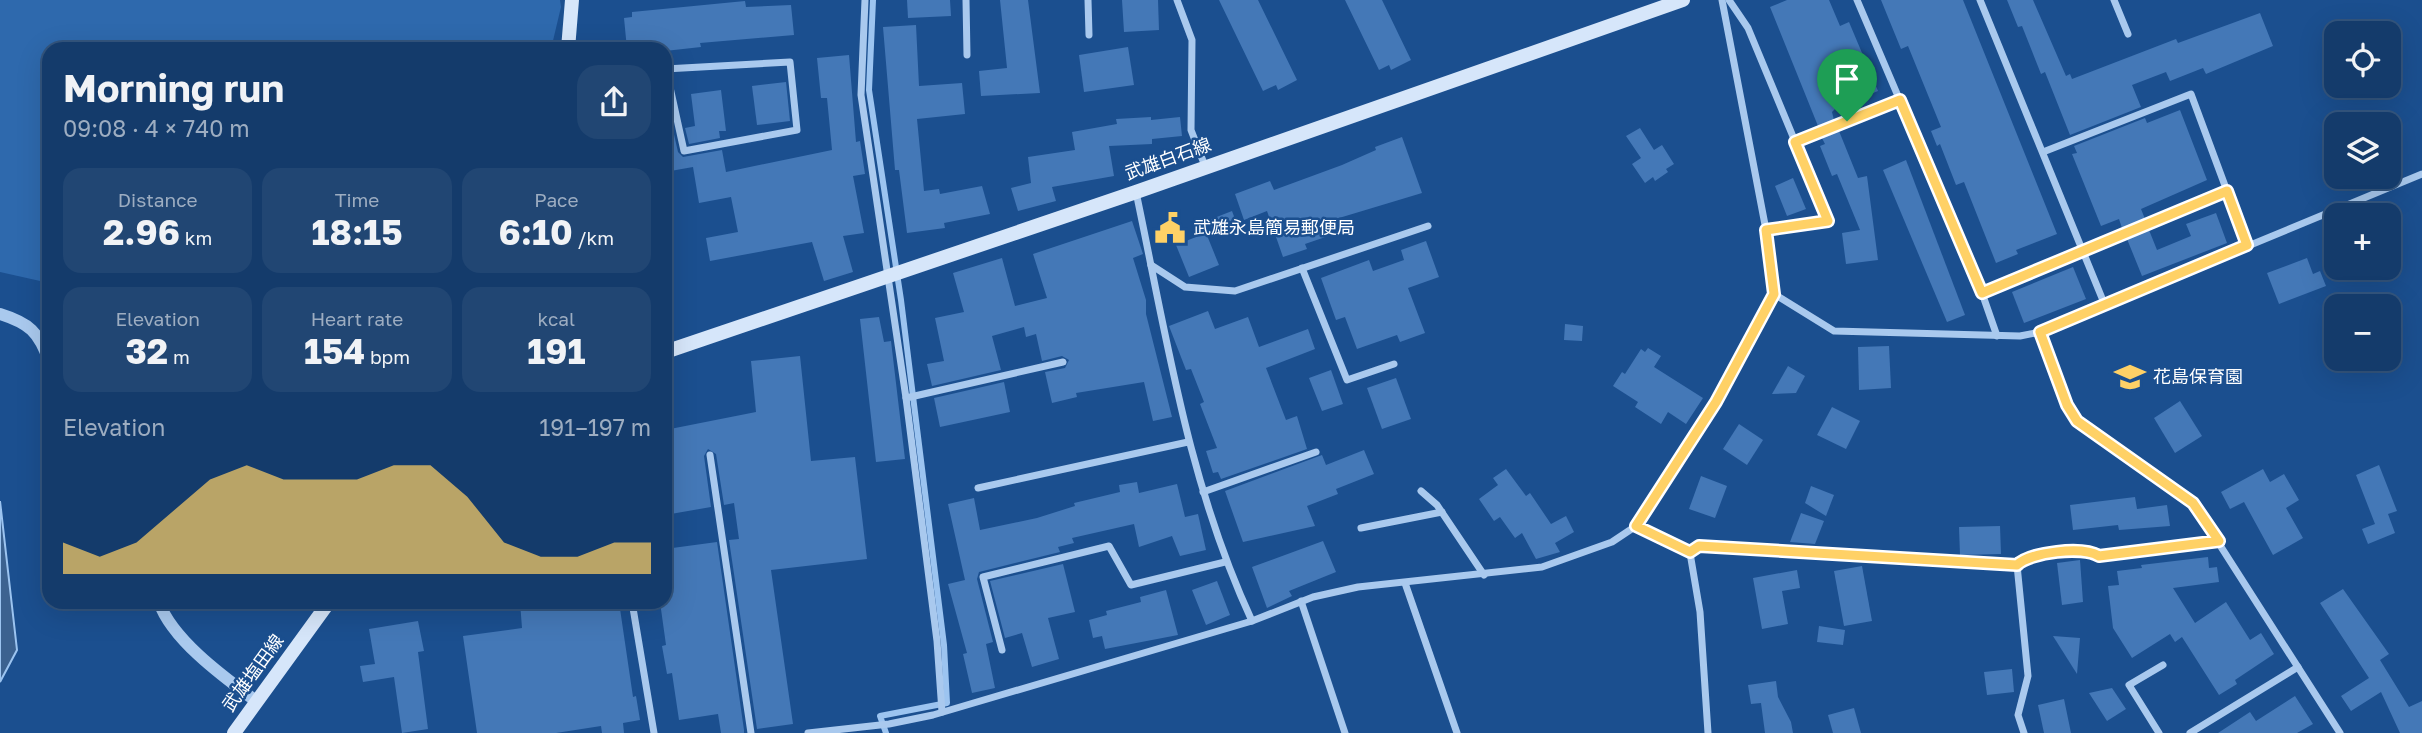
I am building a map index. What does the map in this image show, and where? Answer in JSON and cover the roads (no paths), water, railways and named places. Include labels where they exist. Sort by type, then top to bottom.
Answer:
[{"type":"main road","points":[[569,42],[572,0]]},
{"type":"main road","name":"武雄白石線","points":[[672,350],[1136,192],[1682,0]]},
{"type":"main road","name":"武雄塩田線","points":[[234,733],[324,609]]},
{"type":"street","points":[[865,0],[860,95],[906,398],[937,641],[942,712]]},
{"type":"street","points":[[966,0],[967,55]]},
{"type":"street","points":[[1088,0],[1089,35]]},
{"type":"street","points":[[1177,0],[1192,40],[1191,130],[1205,166]]},
{"type":"street","points":[[808,733],[889,724],[942,712],[1252,621],[1301,601],[1358,587],[1542,567],[1612,542],[1636,526],[1716,402],[1774,294],[1766,230],[1722,0]]},
{"type":"street","points":[[1729,0],[1748,28],[1828,221],[1766,230]]},
{"type":"street","points":[[1857,0],[1982,293],[1997,336]]},
{"type":"street","points":[[1980,0],[2104,303]]},
{"type":"street","points":[[2114,0],[2128,34]]},
{"type":"street","points":[[672,69],[790,62],[797,131],[684,151],[672,96]]},
{"type":"street","points":[[2043,152],[2191,94],[2247,245]]},
{"type":"street","points":[[1795,142],[1900,100]]},
{"type":"street","points":[[1774,294],[1833,331],[1997,336],[2040,332],[2104,303],[2422,174]]},
{"type":"street","points":[[1982,293],[2227,191]]},
{"type":"street","points":[[1136,192],[1188,442],[1225,562],[1252,621]]},
{"type":"street","points":[[1151,265],[1185,287],[1235,291],[1428,226]]},
{"type":"street","points":[[1302,268],[1347,380],[1394,364]]},
{"type":"street","points":[[0,314],[24,321],[42,341]]},
{"type":"street","points":[[2040,332],[2067,405],[2077,421],[2193,503],[2340,733]]},
{"type":"street","points":[[906,398],[1063,362]]},
{"type":"street","points":[[978,488],[1188,442]]},
{"type":"street","points":[[1203,492],[1316,452]]},
{"type":"street","points":[[710,455],[751,733]]},
{"type":"street","points":[[1421,491],[1442,512],[1483,575]]},
{"type":"street","points":[[1361,528],[1442,512]]},
{"type":"street","points":[[1636,526],[1690,552]]},
{"type":"street","points":[[1690,552],[1699,546],[2017,565],[2026,557],[2089,550],[2099,556],[2219,541]]},
{"type":"street","points":[[1002,650],[983,577],[1109,546],[1131,585],[1225,562]]},
{"type":"street","points":[[1690,552],[1700,612],[1708,733]]},
{"type":"street","points":[[2017,565],[2028,676],[2018,715],[2024,733]]},
{"type":"street","points":[[1405,583],[1457,733]]},
{"type":"street","points":[[1301,601],[1345,733]]},
{"type":"street","points":[[162,609],[191,646],[217,672],[256,701]]},
{"type":"street","points":[[633,609],[654,733]]},
{"type":"street","points":[[2159,733],[2129,685],[2163,664]]},
{"type":"street","points":[[2190,733],[2298,667]]},
{"type":"street","points":[[889,724],[892,733]]},
{"type":"waterway","points":[[873,0],[869,90],[901,300],[944,645],[947,703],[880,716],[886,733]]},
{"type":"place","name":"武雄永島簡易郵便局","points":[[1170,228]]},
{"type":"place","name":"花島保育園","points":[[2130,377]]}]
